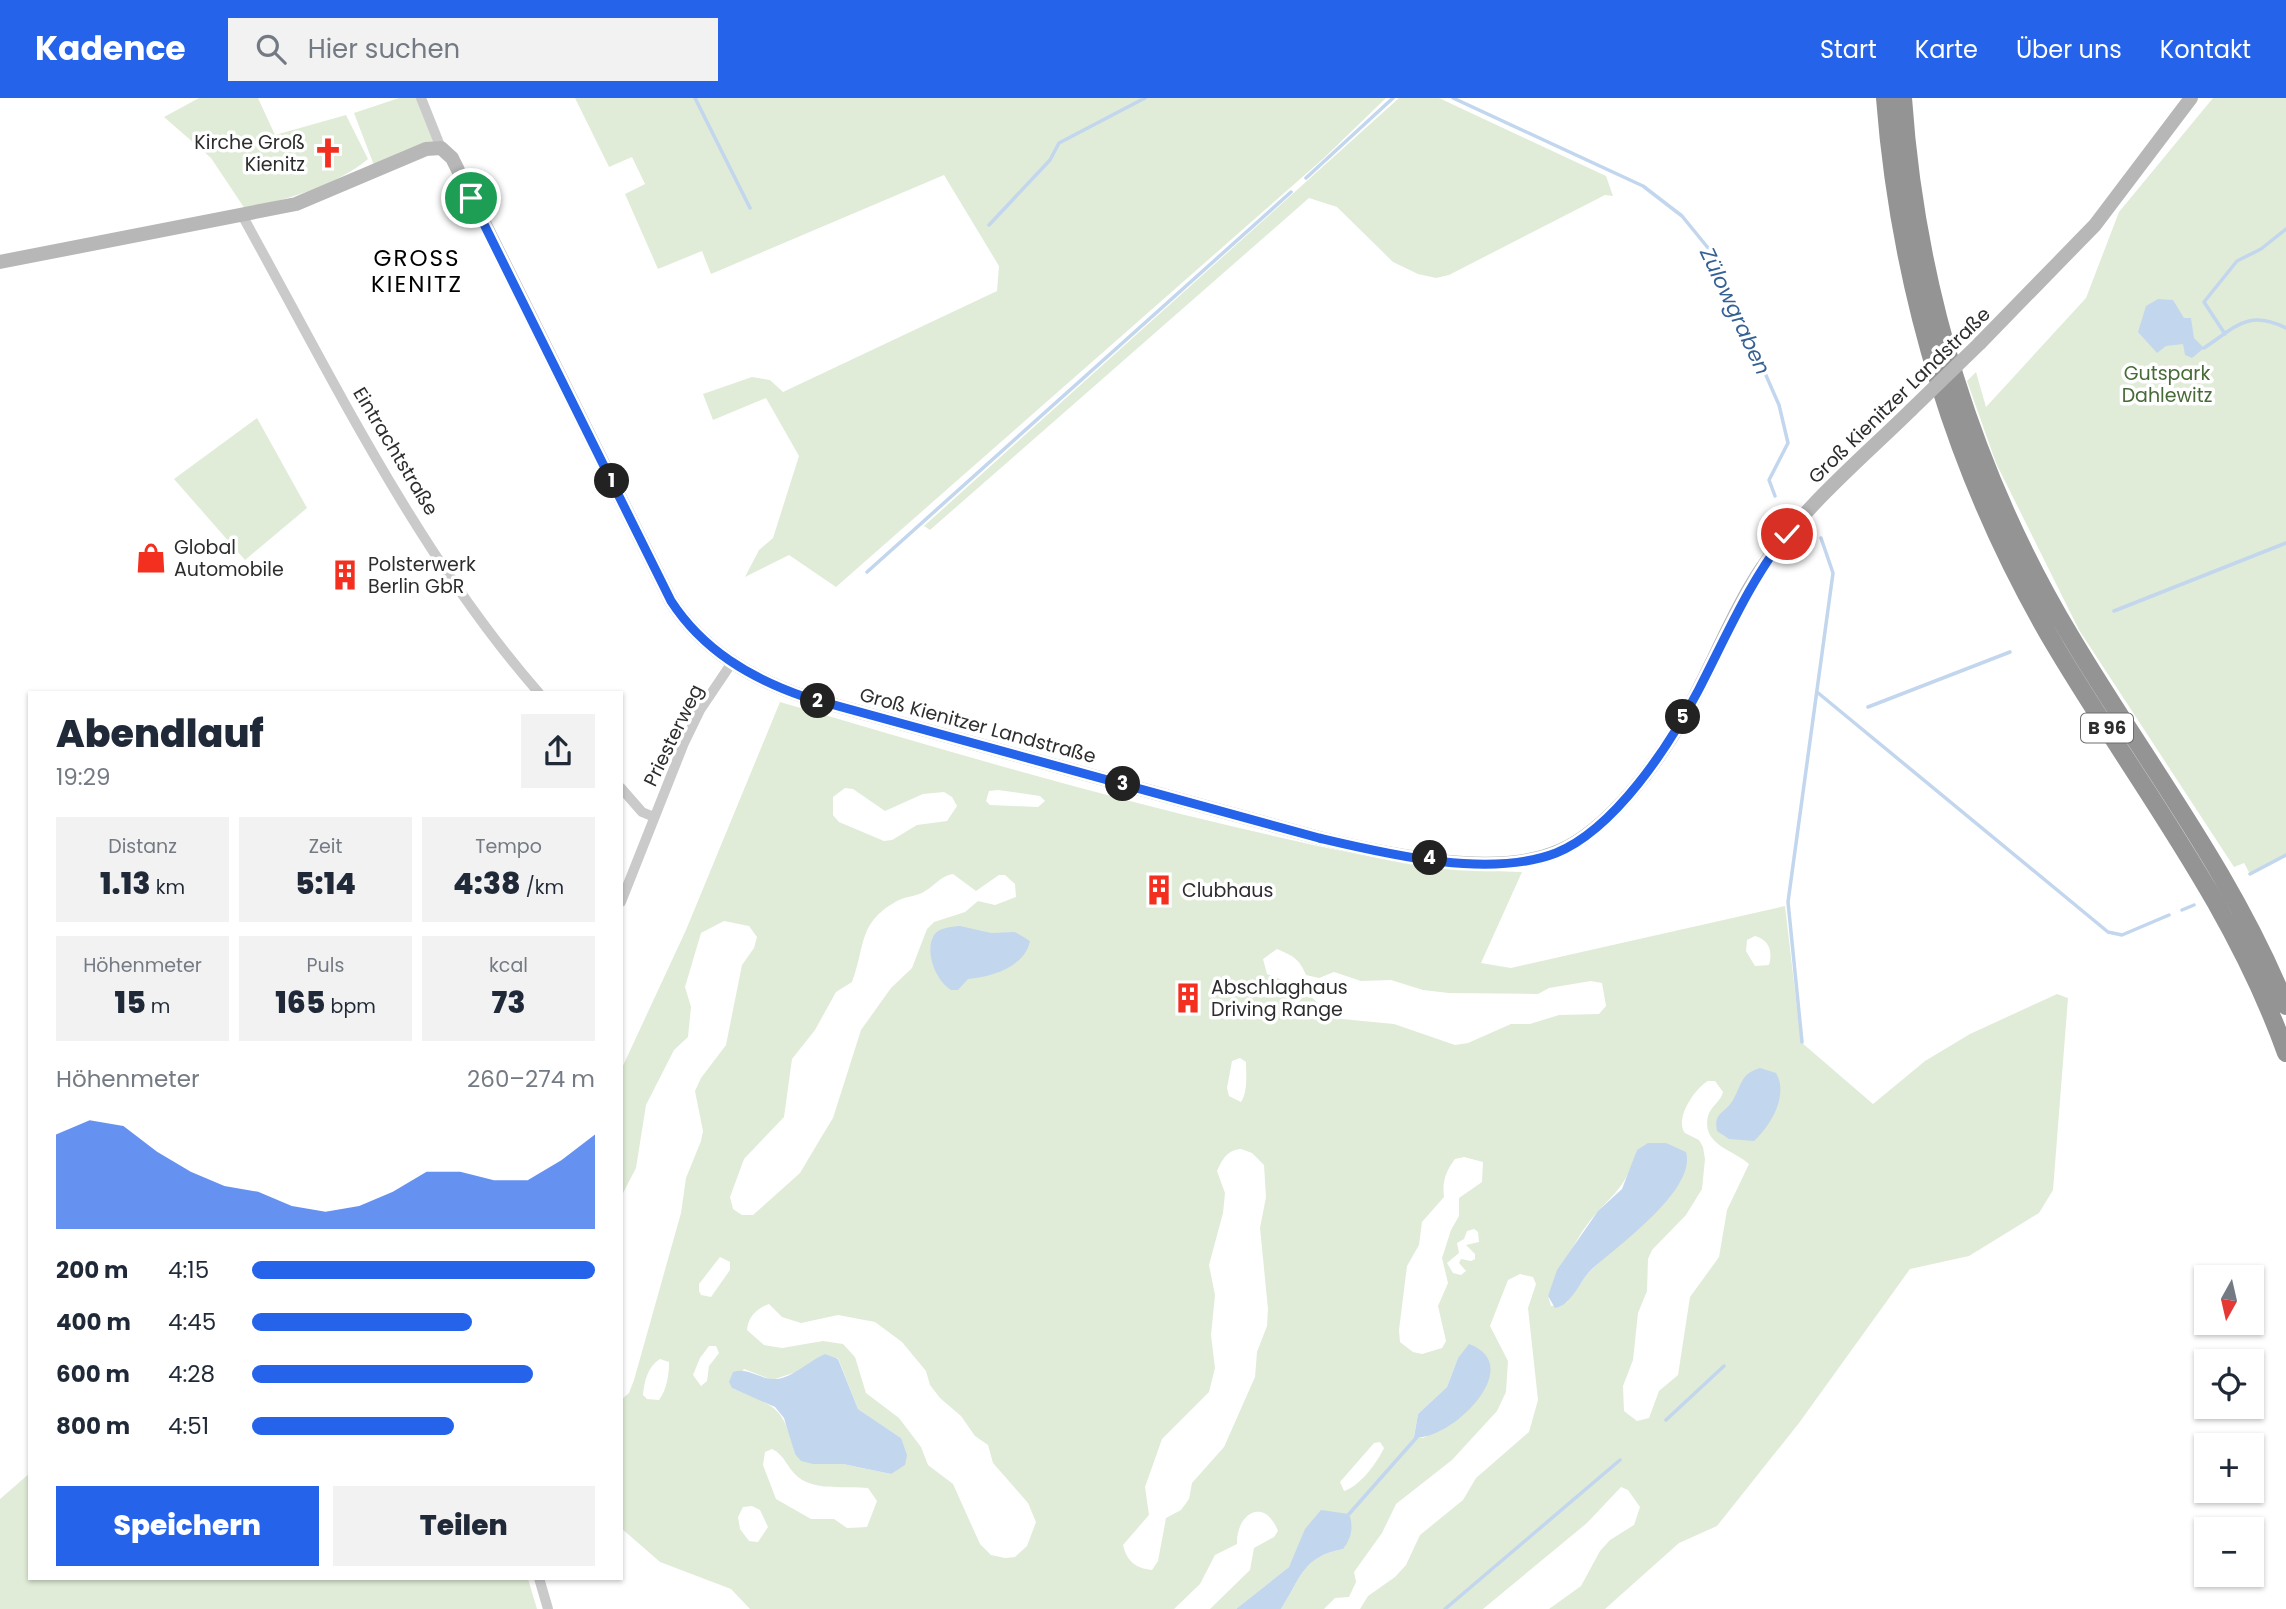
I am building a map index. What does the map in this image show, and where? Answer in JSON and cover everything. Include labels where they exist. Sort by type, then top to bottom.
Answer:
[{"type":"highway","name":"B 96","points":[[1885,98],[1897,214],[1914,295],[1942,396],[1973,480],[2020,583],[2057,648],[2210,889],[2253,972],[2286,1053]]},
{"type":"highway","name":"B 96","points":[[1903,98],[1914,209],[1931,291],[1956,382],[1989,472],[2040,584],[2098,682],[2203,841],[2249,924],[2286,1006]]},
{"type":"main road","name":"Groß Kienitzer Landstraße","points":[[441,148],[452,158],[671,601],[691,627],[732,664],[773,686],[1343,844],[1479,863],[1521,862],[1572,845],[1590,833],[1643,775],[1685,715],[1735,615],[1775,550],[1802,518],[1980,343],[2095,225],[2191,98]]},
{"type":"main road","points":[[0,262],[296,204],[426,149],[441,148]]},
{"type":"street","points":[[421,98],[441,148]]},
{"type":"street","name":"Eintrachtstraße","points":[[242,215],[376,457],[500,648],[537,691]]},
{"type":"street","name":"Priesterweg","points":[[623,897],[700,710],[732,664]]},
{"type":"street","points":[[623,790],[642,812],[654,817]]},
{"type":"street","points":[[540,1580],[548,1609]]},
{"type":"green space","points":[[199,98],[258,98],[275,135],[346,115],[368,159],[355,169],[325,184],[245,209],[211,158],[164,117]]},
{"type":"green space","points":[[399,98],[420,98],[438,144],[375,168],[354,113]]},
{"type":"green space","points":[[575,98],[1386,98],[1324,158],[836,587],[789,555],[745,577],[759,550],[773,538],[799,456],[766,398],[713,420],[703,394],[752,377],[770,380],[783,392],[997,291],[999,266],[944,175],[711,274],[702,251],[658,269],[625,194],[645,184],[632,157],[609,167]]},
{"type":"green space","points":[[1399,98],[1439,98],[1606,176],[1613,196],[1605,195],[1449,275],[1436,278],[1418,274],[1393,262],[1337,207],[1309,198],[930,530],[924,526]]},
{"type":"green space","name":"Gutspark Dahlewitz","points":[[2213,98],[2286,98],[2286,856],[2250,874],[2244,863],[2234,867],[2079,630],[1996,463],[1967,381],[1976,372],[1986,407],[2086,298],[2119,212]]},
{"type":"green space","points":[[257,418],[307,508],[245,560],[174,479]]},
{"type":"green space","points":[[780,702],[1063,783],[1271,835],[1412,863],[1522,872],[1481,963],[1511,968],[1785,906],[1801,1042],[1873,1104],[1925,1061],[1970,1034],[2057,994],[2068,998],[2053,1190],[2039,1213],[1969,1256],[1910,1269],[1799,1423],[1717,1526],[1679,1543],[1605,1609],[1549,1609],[1581,1586],[1600,1551],[1610,1540],[1634,1525],[1640,1507],[1628,1490],[1621,1487],[1587,1523],[1483,1609],[1360,1609],[1368,1596],[1395,1577],[1406,1565],[1420,1535],[1463,1500],[1476,1478],[1529,1432],[1538,1400],[1528,1308],[1536,1284],[1533,1277],[1520,1274],[1508,1280],[1490,1326],[1508,1361],[1506,1392],[1497,1411],[1452,1460],[1396,1504],[1382,1533],[1354,1572],[1356,1582],[1349,1597],[1335,1598],[1324,1609],[1281,1609],[1311,1563],[1319,1557],[1343,1549],[1297,1552],[1289,1567],[1236,1609],[1210,1609],[1250,1570],[1254,1548],[1274,1537],[1278,1531],[1266,1514],[1259,1512],[1246,1517],[1238,1533],[1237,1544],[1215,1555],[1200,1584],[1174,1609],[750,1609],[731,1589],[660,1562],[623,1530],[623,1398],[629,1393],[634,1380],[681,1213],[686,1178],[701,1141],[703,1131],[695,1091],[701,1078],[726,1045],[742,965],[754,948],[757,937],[749,926],[724,921],[701,933],[685,987],[691,1007],[688,1037],[674,1050],[646,1105],[636,1168],[623,1193],[623,1066],[686,930]],"holes":[[[845,788],[853,789],[885,811],[923,794],[944,792],[952,797],[957,806],[947,821],[917,825],[892,840],[884,841],[839,822],[833,815],[833,797]],[[998,790],[1040,796],[1045,801],[1038,807],[990,805],[986,801],[989,791]],[[953,874],[976,891],[999,875],[1005,875],[1015,884],[1016,897],[995,905],[978,901],[965,912],[934,922],[927,929],[912,968],[891,988],[861,1030],[833,1118],[800,1173],[753,1215],[742,1215],[733,1209],[730,1197],[744,1159],[784,1117],[792,1059],[815,1030],[836,992],[852,982],[869,926],[885,908],[899,900],[922,893]],[[1755,936],[1760,938],[1769,947],[1769,965],[1755,966],[1746,951],[1747,940]],[[1277,949],[1295,958],[1306,975],[1319,978],[1334,972],[1361,981],[1391,980],[1423,990],[1449,993],[1538,994],[1549,988],[1591,981],[1602,983],[1606,1006],[1599,1014],[1559,1015],[1530,1024],[1511,1024],[1468,1043],[1455,1045],[1394,1024],[1342,1019],[1325,1010],[1301,987],[1267,974],[1263,959]],[[1240,1058],[1246,1062],[1245,1093],[1241,1102],[1229,1096],[1227,1088],[1232,1061]],[[1708,1081],[1715,1081],[1723,1092],[1708,1116],[1709,1134],[1720,1146],[1749,1164],[1727,1210],[1719,1257],[1690,1297],[1678,1375],[1659,1391],[1649,1418],[1637,1421],[1624,1411],[1623,1386],[1633,1360],[1638,1313],[1647,1291],[1648,1259],[1652,1250],[1686,1215],[1702,1189],[1705,1159],[1703,1147],[1699,1140],[1685,1133],[1682,1127],[1684,1112],[1692,1097]],[[1236,1150],[1252,1153],[1264,1165],[1266,1197],[1260,1228],[1268,1309],[1267,1326],[1257,1352],[1255,1377],[1224,1447],[1192,1483],[1189,1499],[1181,1510],[1166,1518],[1158,1561],[1152,1570],[1146,1569],[1130,1560],[1123,1545],[1149,1515],[1145,1487],[1162,1439],[1209,1392],[1215,1368],[1211,1335],[1215,1295],[1209,1265],[1223,1213],[1225,1193],[1217,1171],[1223,1159]],[[1637,1150],[1670,1197],[1589,1272],[1567,1302],[1551,1306],[1548,1296],[1573,1247],[1591,1220],[1620,1187]],[[1464,1157],[1483,1162],[1482,1182],[1459,1198],[1459,1216],[1451,1230],[1442,1258],[1448,1283],[1438,1306],[1446,1341],[1442,1348],[1422,1354],[1413,1352],[1400,1342],[1407,1266],[1419,1245],[1422,1222],[1444,1197],[1445,1176],[1455,1159]],[[1474,1229],[1478,1232],[1479,1242],[1466,1245],[1475,1254],[1475,1259],[1461,1259],[1459,1263],[1466,1271],[1461,1275],[1453,1273],[1447,1263],[1459,1253],[1457,1243],[1464,1239],[1467,1231]],[[720,1257],[730,1262],[730,1270],[711,1297],[701,1295],[699,1284]],[[769,1304],[782,1317],[801,1323],[838,1315],[875,1322],[902,1342],[926,1371],[930,1385],[940,1398],[961,1416],[975,1436],[988,1445],[993,1463],[1028,1503],[1036,1522],[1027,1546],[1015,1557],[991,1555],[980,1544],[953,1484],[928,1465],[921,1447],[899,1418],[866,1393],[855,1357],[843,1344],[823,1341],[782,1348],[764,1345],[747,1330],[751,1317]],[[709,1346],[716,1346],[719,1353],[709,1366],[707,1381],[701,1386],[693,1375]],[[838,1358],[858,1409],[901,1438],[891,1474],[843,1464],[813,1464],[795,1454],[786,1426],[776,1410],[759,1399],[732,1388],[744,1369],[772,1380]],[[1458,1358],[1455,1420],[1423,1438],[1414,1436],[1418,1414],[1447,1387]],[[660,1359],[669,1362],[667,1382],[659,1400],[647,1399],[643,1395],[646,1380]],[[1380,1442],[1384,1448],[1367,1474],[1344,1491],[1340,1482],[1374,1443]],[[772,1449],[806,1482],[823,1486],[868,1488],[877,1501],[867,1527],[847,1528],[834,1519],[811,1519],[776,1499],[763,1465],[765,1452]],[[752,1506],[760,1510],[768,1527],[758,1542],[749,1541],[740,1529],[738,1517],[743,1507]]]},
{"type":"green space","points":[[28,1475],[28,1580],[528,1580],[537,1609],[0,1609],[0,1499]]},
{"type":"water","points":[[2158,299],[2173,300],[2184,318],[2191,318],[2194,338],[2204,348],[2192,358],[2185,355],[2183,344],[2166,346],[2157,353],[2138,332],[2146,306]]},
{"type":"water","points":[[960,926],[991,933],[1015,932],[1030,941],[1021,958],[1006,969],[968,979],[958,990],[951,990],[933,966],[931,942],[939,930]]},
{"type":"water","points":[[1760,1068],[1776,1073],[1780,1091],[1776,1109],[1754,1141],[1729,1139],[1717,1131],[1717,1120],[1733,1100],[1745,1077]]},
{"type":"water","points":[[1648,1143],[1666,1143],[1686,1152],[1686,1167],[1679,1183],[1652,1217],[1591,1270],[1566,1302],[1555,1308],[1548,1296],[1557,1270],[1598,1211],[1622,1189],[1637,1150]]},
{"type":"water","points":[[1469,1344],[1485,1355],[1490,1369],[1487,1385],[1477,1401],[1462,1416],[1429,1436],[1414,1437],[1418,1414],[1447,1387],[1458,1358]]},
{"type":"water","points":[[825,1354],[838,1359],[858,1409],[901,1438],[907,1455],[905,1465],[891,1474],[843,1464],[813,1464],[801,1461],[795,1454],[784,1418],[775,1407],[732,1388],[729,1382],[733,1372],[739,1371],[770,1379],[782,1378]]},
{"type":"water","points":[[1321,1510],[1349,1514],[1351,1533],[1343,1549],[1319,1557],[1311,1563],[1281,1609],[1236,1609],[1289,1567],[1305,1529]]},
{"type":"waterway","points":[[695,98],[750,208]]},
{"type":"waterway","points":[[989,225],[1050,160],[1059,143],[1145,98]]},
{"type":"waterway","points":[[1306,178],[1393,98]]},
{"type":"waterway","name":"Zülowgraben","points":[[1453,98],[1643,186],[1682,216],[1713,254],[1779,405],[1788,443],[1769,480],[1775,496]]},
{"type":"waterway","points":[[867,572],[1291,192]]},
{"type":"waterway","points":[[2225,334],[2204,302],[2237,261],[2261,249],[2286,229]]},
{"type":"waterway","points":[[2204,348],[2234,327],[2252,320],[2262,320],[2286,328]]},
{"type":"waterway","name":"Zülowgraben","points":[[1802,1042],[1788,902],[1833,573],[1821,538]]},
{"type":"waterway","points":[[2114,611],[2286,543]]},
{"type":"waterway","points":[[1868,707],[2010,652]]},
{"type":"waterway","points":[[1817,692],[2108,932],[2122,935],[2169,915]]},
{"type":"waterway","points":[[2250,874],[2286,855]]},
{"type":"waterway","points":[[2182,910],[2194,905]]},
{"type":"waterway","points":[[1666,1420],[1724,1366]]},
{"type":"waterway","points":[[1349,1514],[1417,1437]]},
{"type":"waterway","points":[[1445,1609],[1620,1460]]},
{"type":"place","name":"Kirche Groß Kienitz","points":[[328,153]]},
{"type":"place","name":"Global Automobile","points":[[151,558]]},
{"type":"place","name":"Polsterwerk Berlin GbR","points":[[345,575]]},
{"type":"place","name":"Clubhaus","points":[[1159,890]]},
{"type":"place","name":"Abschlaghaus Driving Range","points":[[1188,998]]},
{"type":"district","name":"GROSS KIENITZ","points":[[417,271]]},
{"type":"route","points":[[471,198],[671,601],[691,627],[732,664],[773,686],[805,697],[1319,838],[1406,855],[1497,864],[1542,857],[1558,852],[1583,838],[1617,806],[1667,743],[1698,691],[1752,584],[1787,534]]}]
